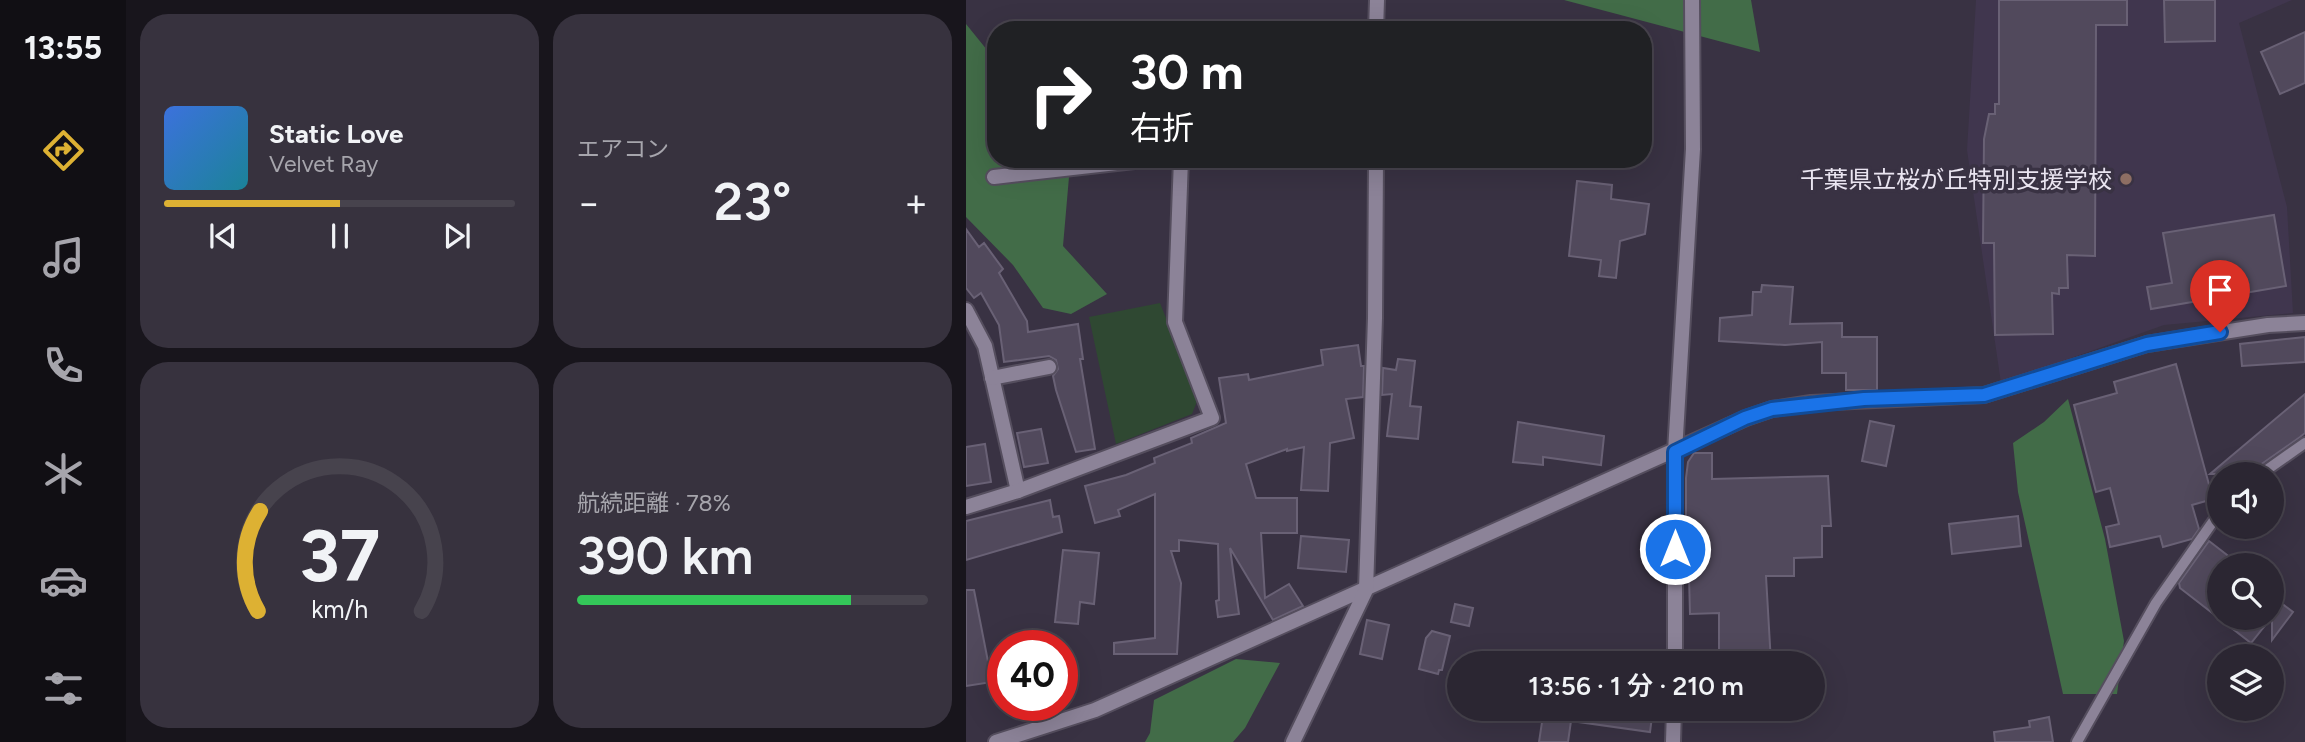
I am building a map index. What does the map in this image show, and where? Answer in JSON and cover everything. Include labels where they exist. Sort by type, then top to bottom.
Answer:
[{"type":"street","points":[[1376,21],[1377,0]]},
{"type":"street","points":[[1675,651],[1675,452],[1693,149],[1692,0]]},
{"type":"street","points":[[994,177],[1073,168]]},
{"type":"street","points":[[966,507],[1018,491],[1212,418],[1175,322],[1181,168]]},
{"type":"street","points":[[1293,742],[1366,590],[1375,318],[1376,168]]},
{"type":"street","points":[[966,310],[985,346],[1018,491]]},
{"type":"street","points":[[996,742],[1095,710],[1675,452],[1745,418],[1772,409],[1850,400],[1984,395],[2147,344],[2268,325],[2305,323]]},
{"type":"street","points":[[992,378],[1049,367]]},
{"type":"street","points":[[1673,742],[1674,721]]},
{"type":"lane","points":[[2278,462],[2305,443]]},
{"type":"lane","points":[[2077,742],[2156,603],[2207,530]]},
{"type":"shaded area","name":"千葉県立桜が丘特別支援学校","points":[[1976,0],[2292,0],[2239,23],[2287,207],[2293,313],[2164,325],[2001,383],[1967,150]]},
{"type":"green space","points":[[1564,0],[1751,0],[1760,52],[1652,23],[1652,21]]},
{"type":"green space","points":[[966,24],[987,50],[987,168],[1078,168],[1069,177],[1063,246],[1107,294],[1071,314],[1043,308],[1013,265],[966,217]]},
{"type":"green space","points":[[1160,303],[1198,399],[1192,414],[1116,444],[1089,317]]},
{"type":"green space","points":[[2068,399],[2105,539],[2124,641],[2117,694],[2063,694],[2018,492],[2013,443],[2044,422]]},
{"type":"green space","points":[[1236,659],[1280,663],[1245,728],[1233,742],[1145,742],[1150,733],[1154,700]]},
{"type":"building","points":[[1999,0],[2127,0],[2127,25],[2096,25],[2095,256],[2067,255],[2068,288],[2059,288],[2059,294],[2052,293],[2053,334],[1995,335],[1994,243],[1983,243],[1984,139],[1989,114],[1995,114],[1995,104],[1999,104]]},
{"type":"building","points":[[2164,0],[2215,0],[2215,41],[2165,42]]},
{"type":"building","points":[[2305,32],[2305,83],[2280,94],[2261,52]]},
{"type":"building","points":[[1577,181],[1612,185],[1611,199],[1649,204],[1645,234],[1620,241],[1616,278],[1599,276],[1601,260],[1569,256]]},
{"type":"building","points":[[2274,215],[2286,286],[2151,309],[2147,287],[2172,283],[2163,233]]},
{"type":"building","points":[[966,229],[979,247],[984,243],[1003,269],[999,273],[1027,321],[1028,332],[1078,324],[1083,359],[1080,359],[1095,449],[1076,452],[1056,390],[1053,376],[1058,369],[1056,360],[1049,356],[1004,362],[999,325],[981,293],[974,298],[966,288]]},
{"type":"building","points":[[1762,285],[1793,287],[1790,324],[1842,323],[1842,337],[1877,337],[1877,390],[1846,390],[1846,373],[1822,373],[1822,342],[1785,345],[1719,341],[1720,318],[1752,315],[1753,292],[1761,292]]},
{"type":"building","points":[[2305,337],[2305,362],[2242,366],[2240,344]]},
{"type":"building","points":[[1358,345],[1361,366],[1364,366],[1363,397],[1346,399],[1354,438],[1330,443],[1328,491],[1301,490],[1304,447],[1287,449],[1246,464],[1256,498],[1297,498],[1297,533],[1261,533],[1265,598],[1289,584],[1303,606],[1273,620],[1230,548],[1239,614],[1218,617],[1218,544],[1179,540],[1179,551],[1171,551],[1181,583],[1177,654],[1114,654],[1114,643],[1155,638],[1155,494],[1118,510],[1120,516],[1095,523],[1085,486],[1126,475],[1155,463],[1154,458],[1192,443],[1191,438],[1226,423],[1219,378],[1248,374],[1249,380],[1323,365],[1321,350]]},
{"type":"building","points":[[1398,359],[1415,361],[1410,406],[1421,407],[1418,439],[1387,436],[1392,394],[1382,395],[1383,368],[1396,370]]},
{"type":"building","points":[[2176,364],[2207,477],[2207,501],[2192,505],[2199,529],[2192,539],[2163,547],[2160,536],[2110,547],[2106,527],[2119,524],[2110,488],[2096,492],[2074,405],[2117,393],[2114,382]]},
{"type":"building","points":[[2305,394],[2305,433],[2264,462],[2224,462]]},
{"type":"building","points":[[1870,421],[1894,426],[1886,466],[1862,461]]},
{"type":"building","points":[[1518,422],[1604,436],[1601,465],[1543,457],[1543,465],[1513,462]]},
{"type":"building","points":[[1041,429],[1048,463],[1024,467],[1017,433]]},
{"type":"building","points":[[985,444],[991,482],[966,486],[966,447]]},
{"type":"building","points":[[1694,453],[1712,453],[1712,479],[1828,476],[1831,526],[1822,526],[1822,557],[1794,558],[1794,576],[1766,576],[1770,651],[1719,651],[1719,613],[1690,614],[1689,576],[1686,576],[1688,462]]},
{"type":"building","points":[[1050,500],[1053,517],[1059,516],[1062,532],[966,560],[966,521]]},
{"type":"building","points":[[2018,516],[2021,546],[1952,554],[1949,524]]},
{"type":"building","points":[[1301,536],[1349,540],[1346,572],[1298,568]]},
{"type":"building","points":[[2209,541],[2224,553],[2207,553],[2207,609],[2180,588],[2179,583]]},
{"type":"building","points":[[1063,550],[1099,553],[1094,604],[1080,602],[1078,624],[1055,622]]},
{"type":"building","points":[[966,590],[974,590],[987,656],[987,683],[966,686]]},
{"type":"building","points":[[1455,604],[1473,608],[1469,626],[1451,622]]},
{"type":"building","points":[[2284,605],[2293,612],[2284,624]]},
{"type":"building","points":[[1367,620],[1389,625],[1382,659],[1360,654]]},
{"type":"building","points":[[2234,630],[2261,630],[2251,643]]},
{"type":"building","points":[[2272,630],[2280,630],[2272,640]]},
{"type":"building","points":[[1432,631],[1450,636],[1442,670],[1439,670],[1438,674],[1419,669],[1426,638]]},
{"type":"building","points":[[2049,717],[2053,742],[1995,742],[1994,732],[2030,727],[2029,721]]},
{"type":"building","points":[[1542,721],[1571,721],[1568,742],[1539,742]]},
{"type":"building","points":[[1571,721],[1651,721],[1650,732]]},
{"type":"place","name":"千葉県立桜が丘特別支援学校","points":[[2126,179]]},
{"type":"route","points":[[1675,549],[1675,452],[1745,418],[1772,409],[1811,403],[1984,395],[2147,344],[2220,332]]}]
